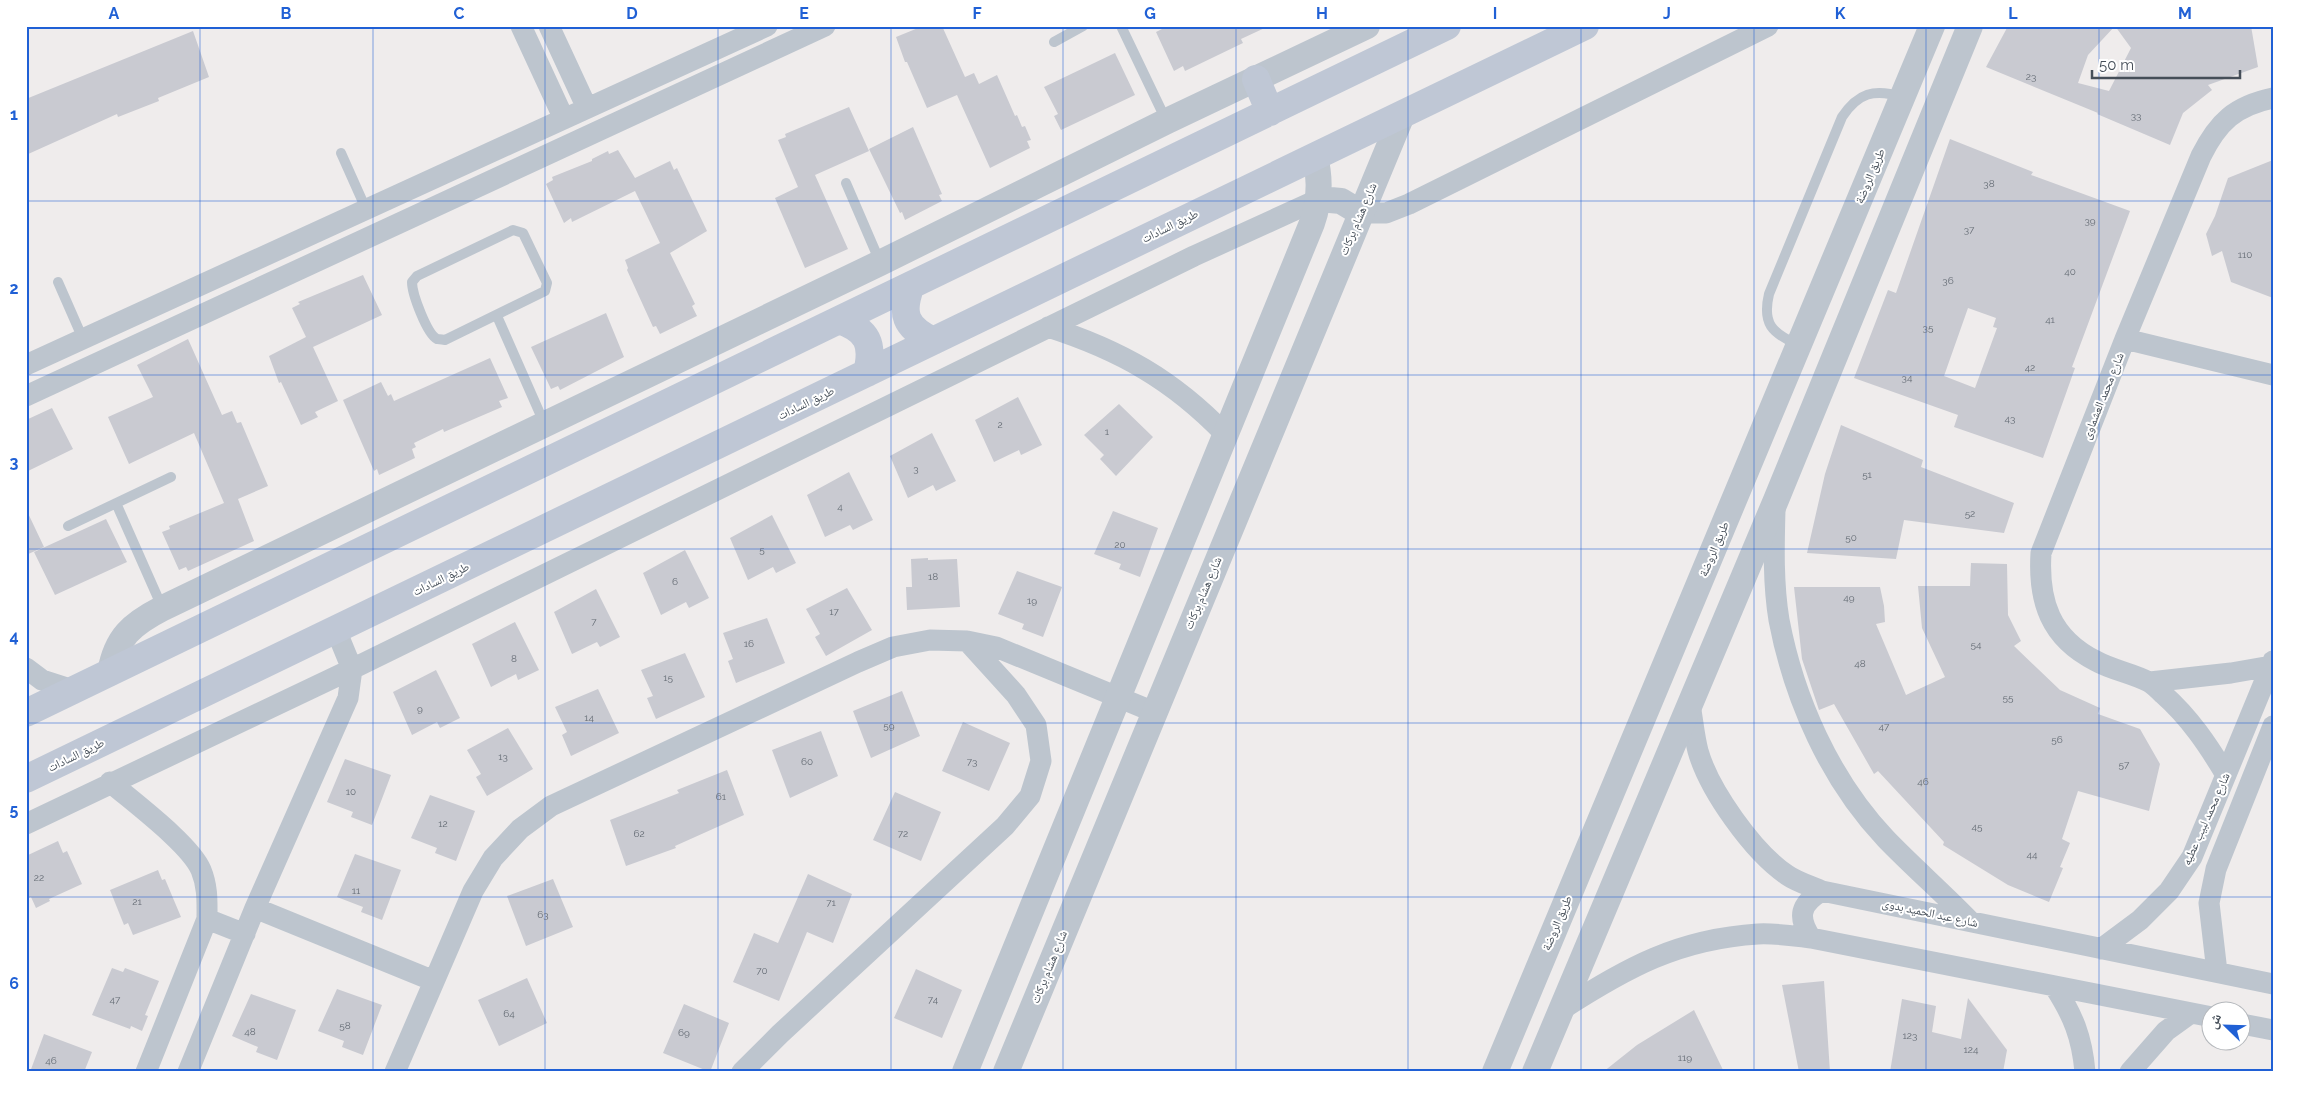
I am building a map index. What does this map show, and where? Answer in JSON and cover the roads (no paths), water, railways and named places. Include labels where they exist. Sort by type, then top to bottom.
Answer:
[{"type":"main road","points":[[26,713],[1447,26]]},
{"type":"main road","name":"طريق السادات","points":[[26,779],[1585,26]]},
{"type":"main road","points":[[1256,78],[1270,112]]},
{"type":"main road","points":[[911,285],[905,302],[906,319],[916,333],[933,341]]},
{"type":"main road","points":[[839,320],[856,326],[867,339],[871,356],[867,373]]},
{"type":"street","points":[[521,26],[564,118]]},
{"type":"street","points":[[549,26],[587,108]]},
{"type":"street","points":[[26,365],[767,26]]},
{"type":"street","points":[[26,396],[825,26]]},
{"type":"street","points":[[110,672],[112,659],[120,640],[138,623],[163,608],[546,425],[1167,121],[1367,26]]},
{"type":"street","points":[[26,824],[110,782],[352,669],[1194,256],[1319,199],[1341,201],[1361,213],[1386,212],[1410,204],[1768,26]]},
{"type":"street","name":"طريق الروضة","points":[[1495,1072],[1932,26]]},
{"type":"street","points":[[1535,1072],[1776,500],[1970,26]]},
{"type":"street","points":[[657,76],[667,100]]},
{"type":"street","name":"شارع محمد العشماوى","points":[[2226,775],[2206,740],[2180,709],[2150,682],[2096,661],[2074,647],[2056,628],[2045,605],[2040,579],[2041,554],[2201,156],[2213,133],[2231,114],[2253,102],[2273,98]]},
{"type":"street","name":"شارع هشام بركات","points":[[1006,1072],[1402,115]]},
{"type":"street","points":[[494,150],[504,175]]},
{"type":"street","points":[[965,1072],[1120,698],[1312,224],[1319,199],[1318,171],[1315,157]]},
{"type":"street","points":[[1868,182],[1901,196]]},
{"type":"street","points":[[1842,242],[1876,256]]},
{"type":"street","points":[[1048,327],[1085,339],[1121,355],[1155,374],[1186,397],[1226,434]]},
{"type":"street","points":[[2126,340],[2273,375]]},
{"type":"street","points":[[1776,500],[1774,558],[1779,619],[1794,679],[1816,736],[1847,790],[1885,838],[1970,921]]},
{"type":"street","points":[[188,1072],[255,908],[343,711],[350,690],[352,669],[336,630]]},
{"type":"street","points":[[395,1072],[473,890],[493,858],[520,829],[551,806],[893,647],[930,640],[967,641],[996,647],[1154,712]]},
{"type":"street","points":[[742,1072],[780,1034],[1005,826],[1030,796],[1041,761],[1036,725],[1016,694],[967,641]]},
{"type":"street","name":"شارع محمد العشماوى","points":[[2150,682],[2215,676],[2272,663]]},
{"type":"street","name":"شارع محمد لبيب عطيه","points":[[2101,949],[2140,920],[2169,891],[2192,857],[2272,663]]},
{"type":"street","points":[[26,668],[42,680],[73,690]]},
{"type":"street","name":"شارع عبد الحميد بدوى","points":[[1690,705],[1698,752],[1714,787],[1734,820],[1759,849],[1787,875],[1822,891],[2273,984]]},
{"type":"street","name":"شارع محمد لبيب عطيه","points":[[2217,972],[2209,903],[2216,870],[2267,753],[2273,726]]},
{"type":"street","points":[[110,782],[186,848],[200,869],[208,894],[207,919],[146,1072]]},
{"type":"street","points":[[1811,938],[1803,926],[1802,911],[1809,898],[1822,891]]},
{"type":"street","points":[[255,908],[434,981]]},
{"type":"street","points":[[207,919],[245,934]]},
{"type":"street","points":[[1561,1010],[1632,967],[1672,950],[1715,939],[1759,934],[1811,938],[2201,1015]]},
{"type":"street","points":[[2054,986],[2073,1019],[2082,1044],[2086,1072]]},
{"type":"street","points":[[2130,1072],[2166,1031],[2201,1015]]},
{"type":"street","points":[[2252,1026],[2273,1030]]},
{"type":"lane","points":[[1054,42],[1083,26]]},
{"type":"lane","points":[[1121,26],[1167,121]]},
{"type":"lane","points":[[1799,345],[1779,336],[1772,327],[1766,305],[1842,117],[1850,105],[1861,97],[1875,92],[1903,97]]},
{"type":"lane","points":[[341,153],[366,209]]},
{"type":"lane","points":[[846,183],[880,263]]},
{"type":"lane","points":[[513,230],[519,230],[524,232],[547,283],[545,290],[541,294],[497,316],[445,340],[438,339],[430,332],[412,290],[412,282],[417,276],[513,230]]},
{"type":"lane","points":[[58,282],[83,340]]},
{"type":"lane","points":[[497,316],[546,425]]},
{"type":"lane","points":[[68,526],[171,476]]},
{"type":"lane","points":[[116,503],[163,608]]}]
